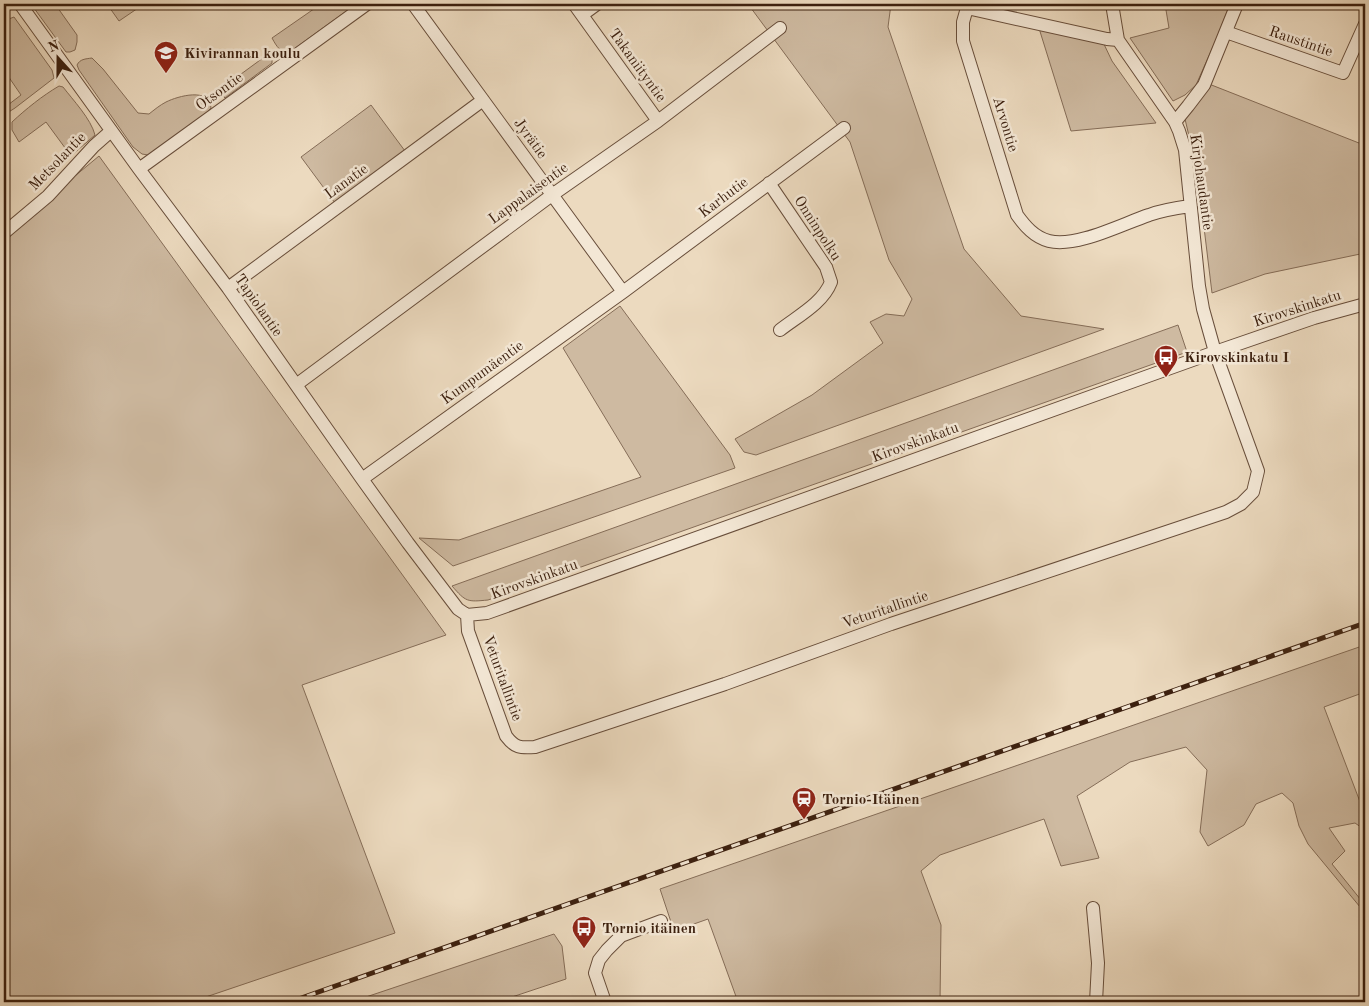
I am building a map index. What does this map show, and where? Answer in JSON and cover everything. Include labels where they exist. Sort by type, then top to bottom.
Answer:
[{"type":"street","name":"Tapiolantie","points":[[20,4],[111,131],[228,288],[408,543],[458,609],[472,615]]},
{"type":"street","name":"Otsontie","points":[[139,169],[367,4]]},
{"type":"street","name":"Jyrätie","points":[[413,4],[623,292]]},
{"type":"street","name":"Takaniityntie","points":[[574,4],[658,121]]},
{"type":"street","points":[[582,15],[597,4]]},
{"type":"street","name":"Kirjohaudantie","points":[[1112,4],[1118,40],[1175,122],[1185,150],[1199,286],[1203,309],[1215,352]]},
{"type":"street","points":[[1175,122],[1204,84],[1237,4]]},
{"type":"street","name":"Arvontie","points":[[1118,40],[967,8],[963,22],[963,41],[1016,215],[1027,229],[1038,236],[1050,241],[1065,242],[1087,238],[1150,214],[1190,206]]},
{"type":"street","name":"Raustintie","points":[[1226,32],[1343,73],[1365,24]]},
{"type":"street","name":"Lappalaisentie","points":[[296,385],[552,195],[658,121],[780,28]]},
{"type":"street","name":"Lanatie","points":[[228,288],[483,100]]},
{"type":"street","name":"Karhutie","points":[[623,292],[844,128]]},
{"type":"street","name":"Metsolantie","points":[[4,233],[48,196],[94,146],[111,131]]},
{"type":"street","name":"Onninpolku","points":[[769,183],[826,267],[832,282],[828,291],[816,303],[780,330]]},
{"type":"street","name":"Kumpumäentie","points":[[362,480],[623,292]]},
{"type":"street","name":"Kirovskinkatu","points":[[472,615],[487,613],[1215,352],[1314,318],[1365,304]]},
{"type":"street","name":"Veturitallintie","points":[[472,615],[468,630],[506,736],[512,743],[521,748],[535,747],[725,684],[892,624],[1226,512],[1241,504],[1253,492],[1258,471],[1215,352]]},
{"type":"street","points":[[1093,908],[1098,964],[1096,1002]]},
{"type":"street","points":[[605,1002],[595,973],[599,960],[621,936],[661,921]]},
{"type":"shaded area","points":[[31,4],[55,4],[77,35],[75,50],[66,52]]},
{"type":"shaded area","points":[[107,4],[144,4],[119,21]]},
{"type":"shaded area","points":[[321,4],[356,4],[291,51],[279,49],[272,38]]},
{"type":"shaded area","points":[[748,4],[891,4],[888,27],[964,249],[1021,316],[1104,329],[756,455],[744,452],[735,439],[812,395],[883,343],[870,322],[886,314],[904,316],[912,299],[889,260],[850,142]]},
{"type":"shaded area","points":[[1165,4],[1230,4],[1196,85],[1185,95],[1173,101],[1130,38],[1169,28]]},
{"type":"shaded area","points":[[4,17],[6,20],[14,17],[52,70],[54,78],[4,115],[4,108],[21,95],[6,73],[4,74]]},
{"type":"shaded area","points":[[1038,25],[1102,40],[1112,61],[1156,123],[1071,131]]},
{"type":"shaded area","points":[[267,55],[272,59],[272,63],[225,98],[222,88]]},
{"type":"shaded area","points":[[92,58],[138,113],[149,114],[166,102],[178,97],[193,95],[205,97],[209,101],[211,108],[148,155],[142,154],[133,147],[79,70],[77,65],[80,62]]},
{"type":"shaded area","points":[[1209,84],[1364,145],[1365,142],[1365,253],[1265,274],[1212,293],[1197,170],[1185,119],[1182,114]]},
{"type":"shaded area","points":[[59,86],[63,87],[81,110],[90,123],[95,135],[71,156],[46,122],[19,142],[12,130],[12,122],[34,103]]},
{"type":"shaded area","points":[[371,105],[405,151],[335,203],[301,157]]},
{"type":"shaded area","points":[[99,156],[446,635],[302,685],[395,933],[191,1002],[4,1002],[4,235]]},
{"type":"shaded area","points":[[620,306],[730,455],[735,468],[453,566],[419,538],[459,540],[641,477],[563,348]]},
{"type":"shaded area","points":[[1178,325],[1187,352],[488,600],[467,600],[452,586]]},
{"type":"shaded area","points":[[1365,645],[1365,692],[1324,707],[1365,815],[1365,830],[1355,823],[1329,828],[1345,851],[1332,864],[1365,905],[1365,913],[1308,844],[1299,826],[1293,803],[1282,793],[1256,804],[1244,825],[1208,846],[1200,832],[1207,770],[1186,747],[1130,762],[1077,796],[1099,858],[1061,866],[1044,819],[940,855],[921,871],[941,925],[940,1002],[738,1002],[708,919],[674,931],[660,889]]},
{"type":"shaded area","points":[[554,934],[562,946],[566,979],[497,1002],[351,1002]]},
{"type":"railway","points":[[290,1002],[1365,623]]},
{"type":"place","name":"Kivirannan koulu","points":[[166,74]]},
{"type":"place","name":"Kirovskinkatu I","points":[[1166,378]]},
{"type":"place","name":"Tornio-Itäinen","points":[[804,820]]},
{"type":"place","name":"Tornio itäinen","points":[[584,949]]}]
